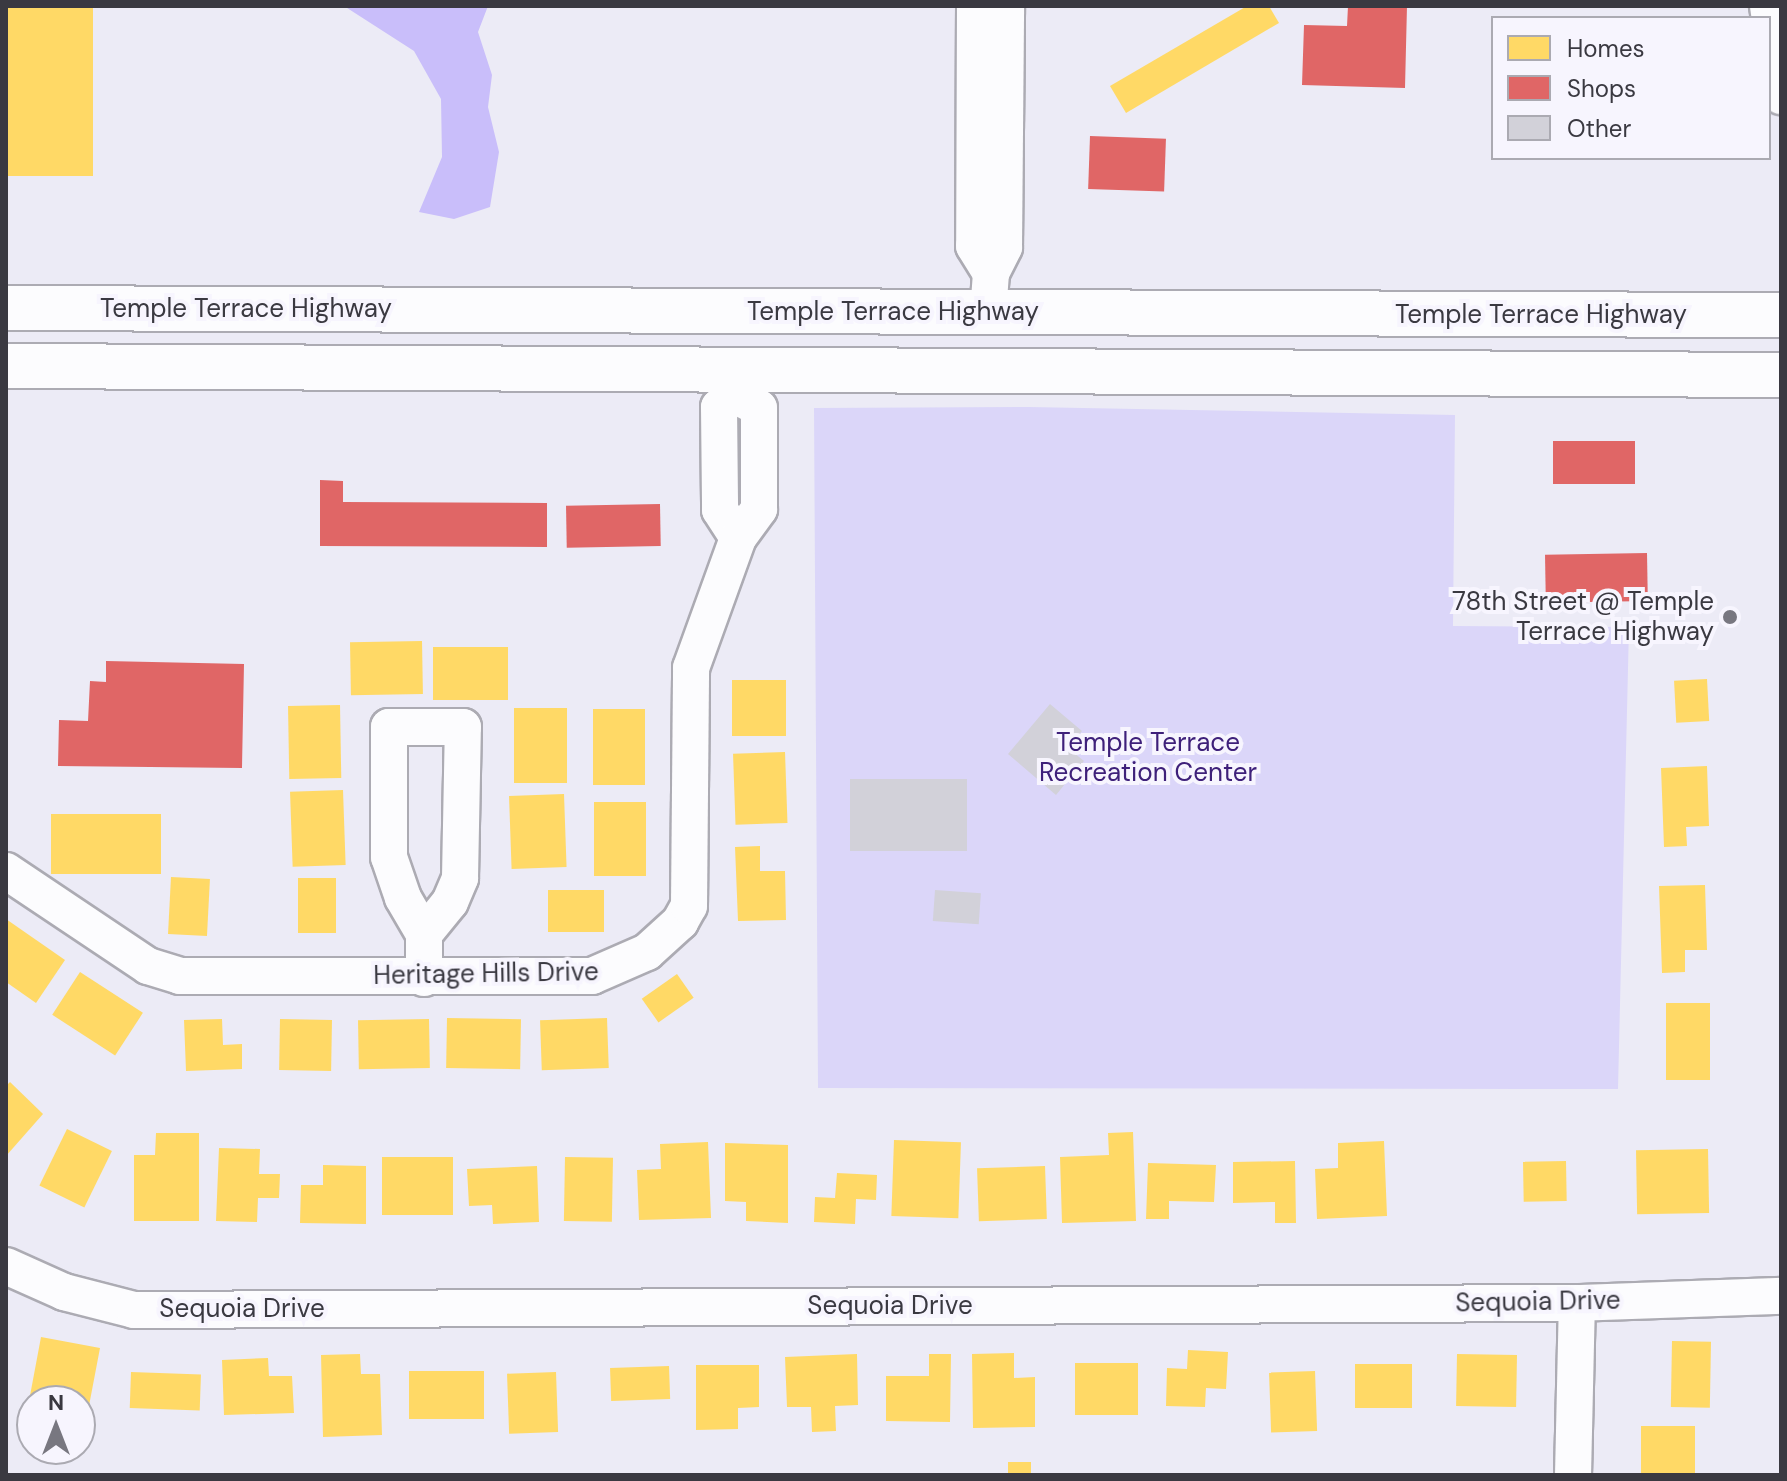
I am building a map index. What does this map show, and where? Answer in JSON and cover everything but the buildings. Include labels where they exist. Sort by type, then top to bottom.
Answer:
[{"type":"main road","name":"Temple Terrace Highway","points":[[6,308],[990,293],[1781,315]]},
{"type":"main road","points":[[735,383],[750,347],[949,343],[990,293]]},
{"type":"main road","points":[[6,366],[735,383],[1781,375]]},
{"type":"street","points":[[975,6],[974,246],[990,293]]},
{"type":"street","points":[[990,293],[1004,247],[1006,6]]},
{"type":"street","points":[[1771,27],[1781,96]]},
{"type":"street","name":"Heritage Hills Drive","points":[[6,871],[163,973],[424,978],[609,972],[647,952],[680,922],[691,888],[691,668],[738,538],[759,509],[759,408],[735,383]]},
{"type":"street","points":[[424,934],[450,902],[460,878],[463,727],[389,727],[389,857],[403,898],[424,934],[424,978]]},
{"type":"street","name":"Sequoia Drive","points":[[6,1266],[64,1292],[134,1310],[1577,1303],[1781,1296]]},
{"type":"street","points":[[1573,1475],[1577,1303]]},
{"type":"green space","name":"Temple Terrace Recreation Center","points":[[1029,407],[1455,415],[1453,626],[1629,627],[1618,1089],[818,1088],[814,408]]},
{"type":"shaded area","points":[[344,6],[488,6],[478,32],[492,75],[488,107],[499,152],[490,207],[454,219],[419,212],[442,157],[441,99],[414,51]]},
{"type":"place","name":"78th Street @ Temple Terrace Highway","points":[[1730,617]]}]
